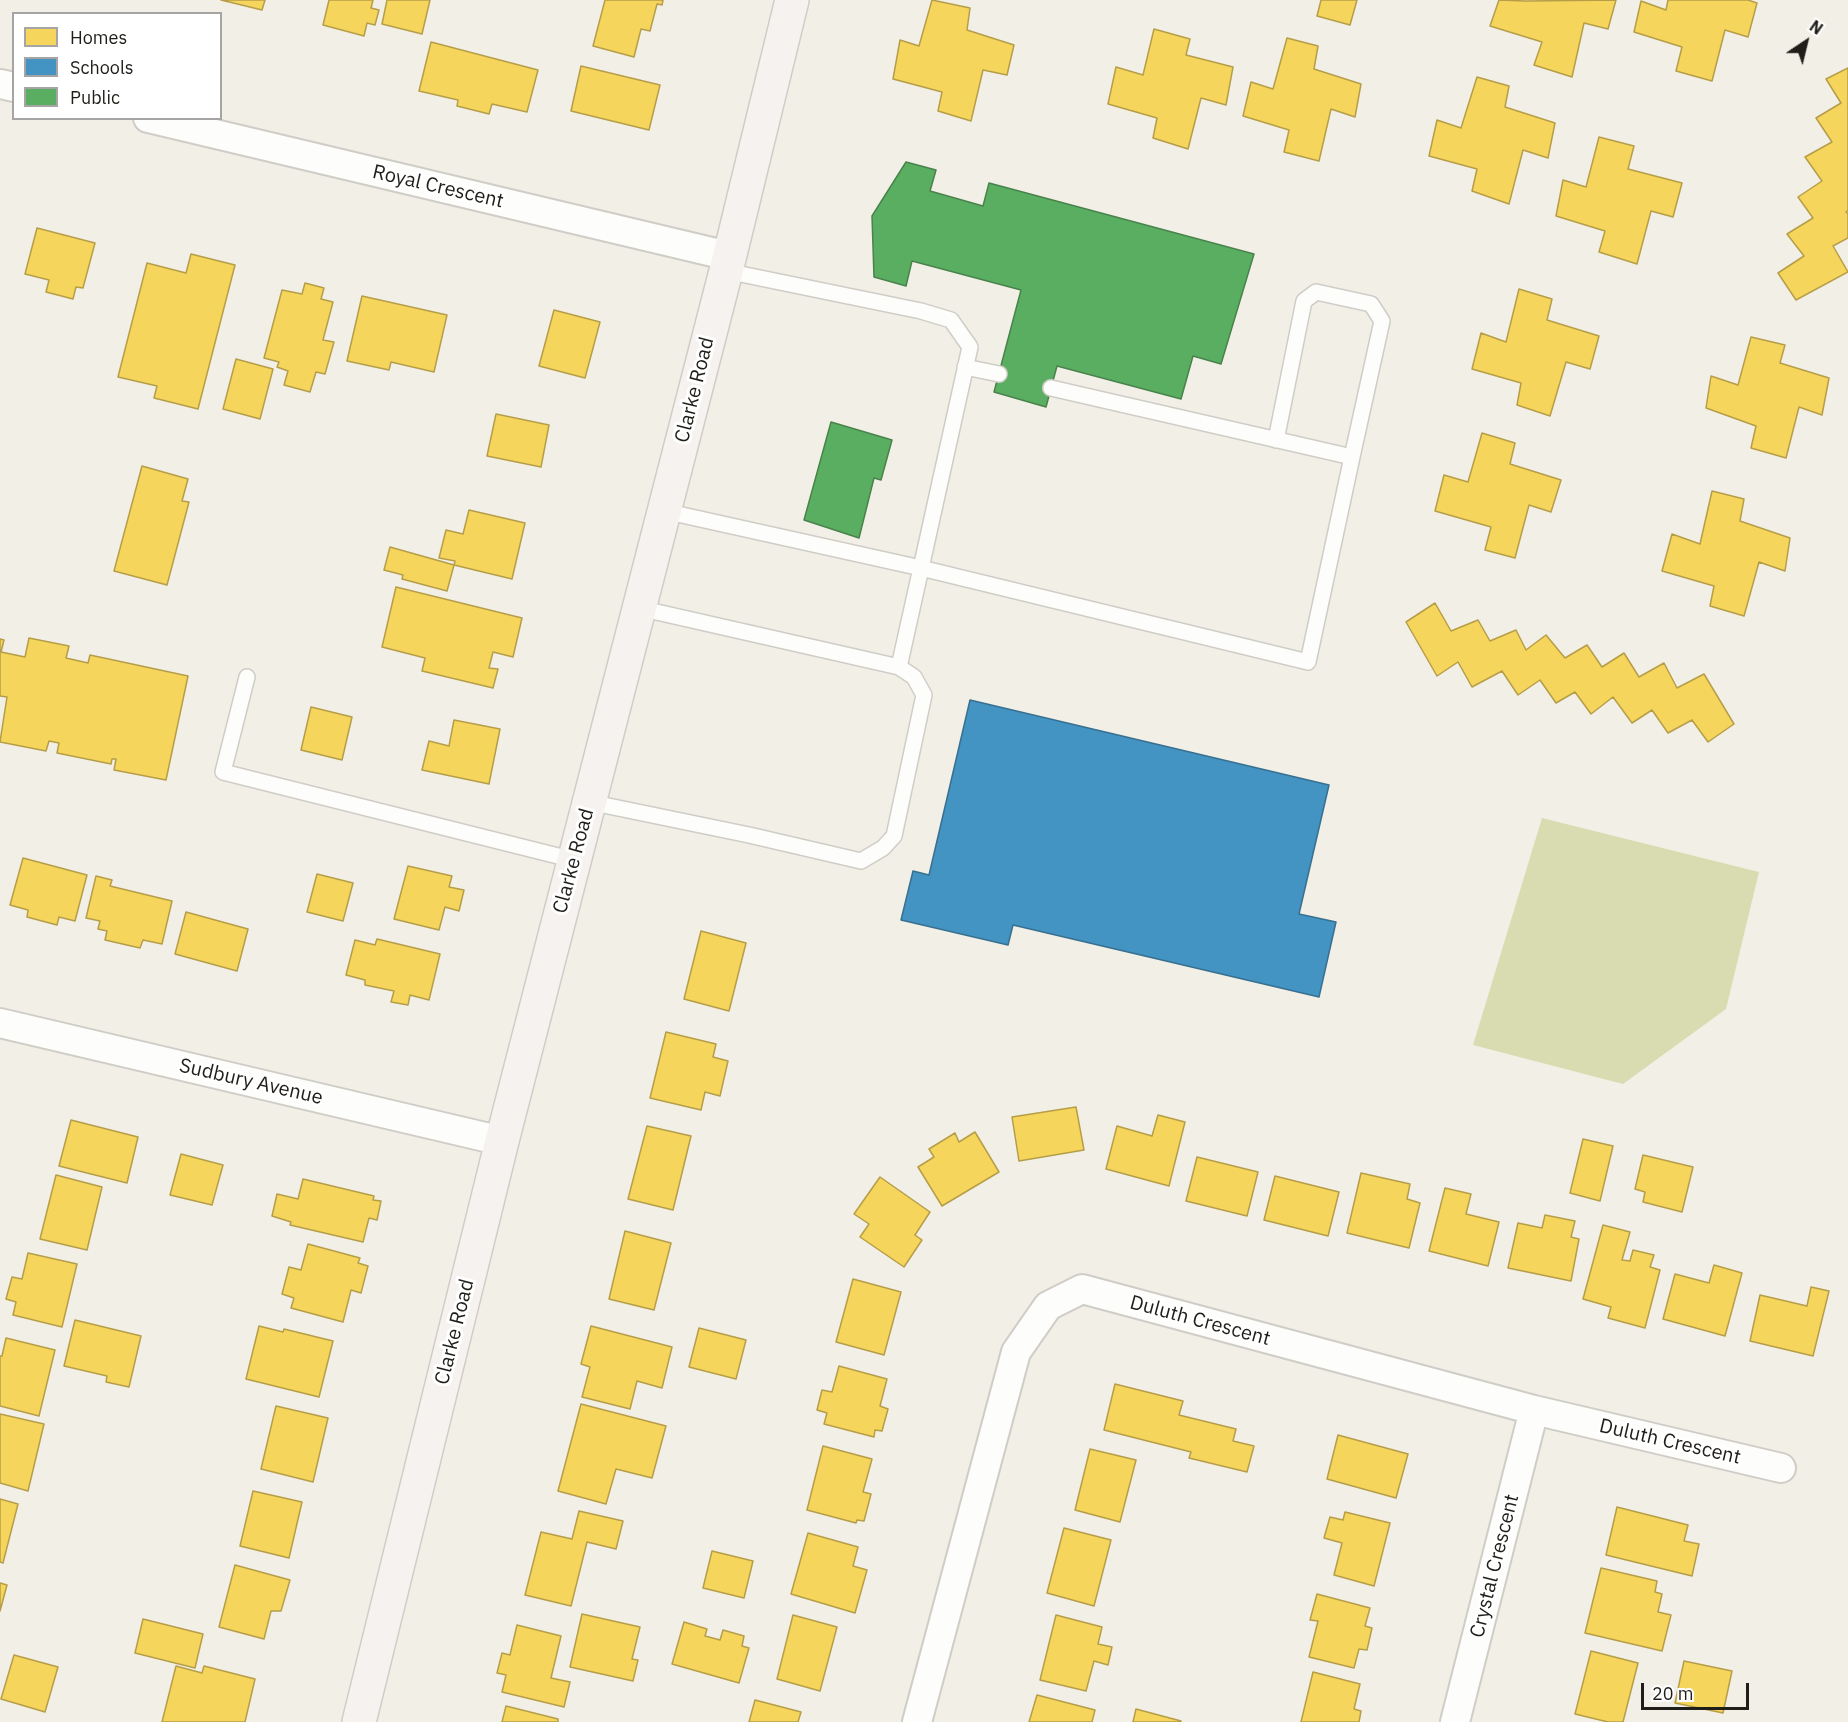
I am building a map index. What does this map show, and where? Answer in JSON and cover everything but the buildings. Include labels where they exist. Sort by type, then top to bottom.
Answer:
[{"type":"main road","name":"Clarke Road","points":[[359,1722],[502,1141],[728,264],[792,0]]},
{"type":"street","name":"Royal Crescent","points":[[155,120],[728,264]]},
{"type":"street","name":"Sudbury Avenue","points":[[0,1023],[502,1141]]},
{"type":"street","name":"Duluth Crescent","points":[[917,1722],[1016,1352],[1048,1306],[1082,1289],[1534,1410],[1780,1468]]},
{"type":"street","name":"Crystal Crescent","points":[[1455,1722],[1534,1410]]},
{"type":"lane","points":[[728,264],[951,320],[970,347],[899,667]]},
{"type":"lane","points":[[664,511],[921,568],[1308,662],[1383,321],[1371,304],[1316,292],[1304,302],[1276,440]]},
{"type":"lane","points":[[965,367],[999,374]]},
{"type":"lane","points":[[1051,388],[1352,457]]},
{"type":"lane","points":[[589,802],[750,835],[861,861],[883,849],[894,836],[924,695],[914,677],[899,667],[639,608]]},
{"type":"lane","points":[[247,677],[223,772],[574,860]]},
{"type":"green space","points":[[1542,818],[1759,872],[1726,1009],[1623,1084],[1473,1045]]}]
